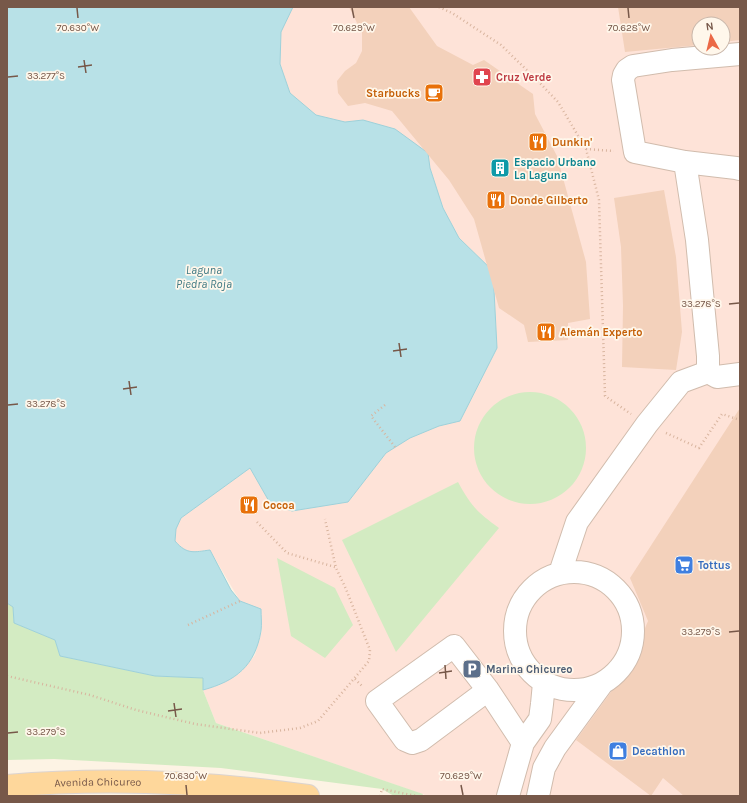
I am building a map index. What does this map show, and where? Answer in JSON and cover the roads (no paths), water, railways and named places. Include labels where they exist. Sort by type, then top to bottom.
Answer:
[{"type":"main road","name":"Avenida Chicureo","points":[[7,786],[52,789],[110,782],[192,784],[235,787],[308,796]]},
{"type":"street","points":[[740,54],[672,60],[633,66],[627,70],[623,80],[635,152],[685,162],[740,169]]},
{"type":"street","points":[[685,162],[697,240],[708,356],[708,372]]},
{"type":"street","points":[[708,372],[716,377],[740,374]]},
{"type":"street","points":[[560,574],[577,522],[647,424],[682,382],[708,372]]},
{"type":"street","points":[[580,572],[598,576],[615,587],[627,602],[634,620],[634,640],[628,658],[617,674],[601,685],[582,691],[559,690],[544,683],[528,670],[518,653],[514,633],[517,613],[526,596],[541,582],[560,574],[580,572]]},
{"type":"street","points":[[488,690],[422,740],[412,743],[405,740],[376,700],[454,646],[488,690],[522,743]]},
{"type":"street","points":[[508,796],[522,743],[540,719],[544,683]]},
{"type":"street","points":[[538,796],[544,768],[555,748],[601,685]]},
{"type":"water","name":"Laguna Piedra Roja","points":[[7,7],[293,7],[281,32],[280,64],[290,93],[316,115],[345,122],[363,120],[395,129],[428,153],[430,168],[443,208],[459,238],[493,271],[497,348],[460,421],[439,426],[410,438],[386,453],[348,502],[292,511],[270,503],[250,468],[181,518],[176,529],[175,541],[187,551],[195,552],[210,550],[231,590],[240,601],[261,609],[261,631],[254,654],[249,663],[234,677],[203,690],[203,678],[155,676],[60,656],[55,640],[14,623],[13,607],[7,603]]},
{"type":"place","name":"Cruz Verde","points":[[482,77]]},
{"type":"place","name":"Starbucks","points":[[434,93]]},
{"type":"place","name":"Dunkin'","points":[[538,142]]},
{"type":"place","name":"Espacio Urbano La Laguna","points":[[500,168]]},
{"type":"place","name":"Donde Gilberto","points":[[496,200]]},
{"type":"place","name":"Alemán Experto","points":[[546,332]]},
{"type":"place","name":"Cocoa","points":[[249,505]]},
{"type":"place","name":"Tottus","points":[[684,565]]},
{"type":"place","name":"Marina Chicureo","points":[[472,669]]},
{"type":"place","name":"Decathlon","points":[[618,751]]}]
